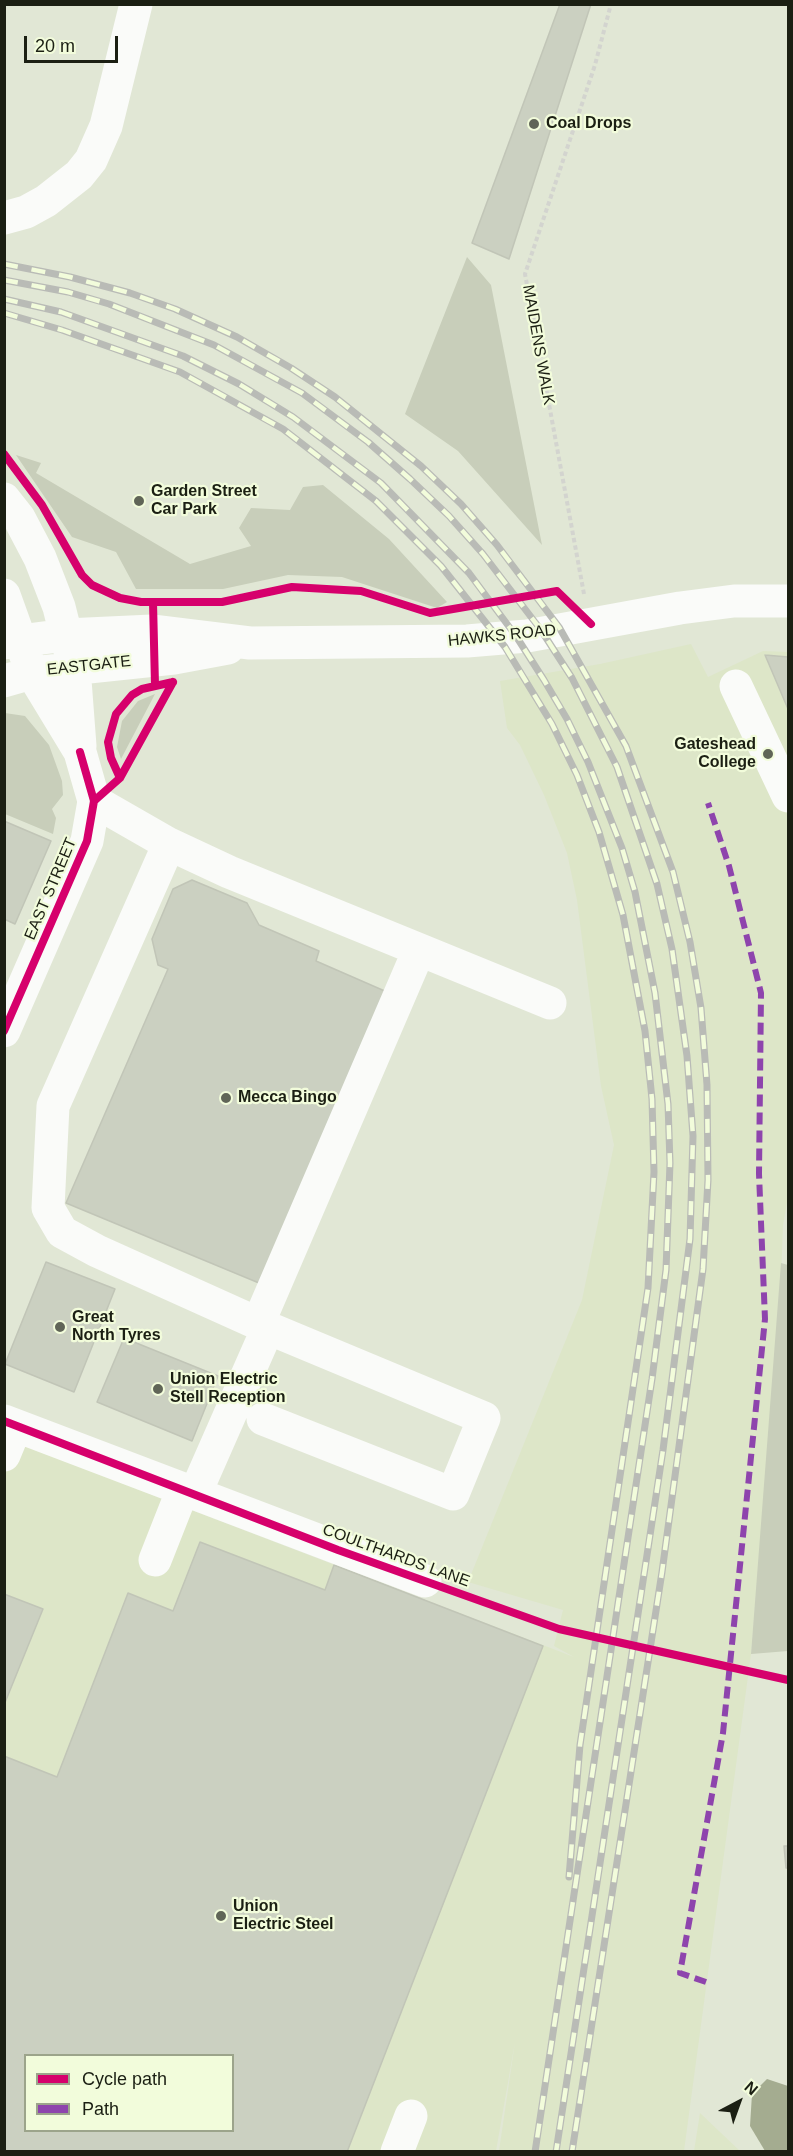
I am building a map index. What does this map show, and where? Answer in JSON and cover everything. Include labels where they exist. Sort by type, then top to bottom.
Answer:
[{"type":"street","points":[[4,218],[26,212],[46,201],[71,182],[91,159],[106,126],[136,4]]},
{"type":"street","name":"EAST STREET","points":[[4,499],[19,518],[40,558],[59,607],[74,667],[80,752],[94,801],[87,841],[4,1031]]},
{"type":"street","name":"EAST STREET","points":[[4,595],[18,677],[80,752]]},
{"type":"street","name":"HAWKS ROAD","points":[[250,643],[457,642],[527,636],[734,601],[789,601]]},
{"type":"street","name":"EASTGATE","points":[[13,642],[66,635],[152,631],[250,643]]},
{"type":"street","name":"EASTGATE","points":[[18,677],[74,667],[174,658],[250,643]]},
{"type":"street","points":[[736,686],[789,796]]},
{"type":"street","points":[[94,801],[169,844],[229,872],[550,1003]]},
{"type":"street","points":[[169,844],[53,1106],[48,1208],[62,1232],[97,1251],[263,1326],[484,1418],[453,1494],[263,1419]]},
{"type":"street","points":[[155,1560],[189,1491],[263,1326],[419,950]]},
{"type":"street","name":"COULTHARDS LANE","points":[[8,1434],[189,1491],[425,1581]]},
{"type":"street","points":[[397,2151],[411,2116]]},
{"type":"shaded area","points":[[467,257],[491,285],[542,545],[458,451],[405,414]]},
{"type":"shaded area","points":[[16,455],[41,463],[36,473],[190,564],[251,546],[239,528],[251,508],[290,510],[303,487],[323,485],[389,539],[447,602],[437,608],[342,577],[288,575],[223,589],[136,589],[116,552],[72,537]]},
{"type":"shaded area","points":[[691,644],[708,677],[763,651],[788,652],[788,1197],[783,1225],[780,1305],[751,1654],[684,2151],[499,2151],[515,2042],[496,2151],[5,2151],[4,1438],[574,1657],[554,1646],[563,1610],[468,1582],[582,1300],[614,1145],[601,1086],[577,900],[567,853],[544,795],[520,745],[507,728],[500,681],[600,664]]},
{"type":"shaded area","points":[[155,694],[121,759],[117,747],[122,721],[138,701]]},
{"type":"shaded area","points":[[5,713],[25,716],[49,745],[62,781],[63,795],[52,809],[56,818],[53,834],[5,814]]},
{"type":"shaded area","points":[[781,1263],[788,1265],[788,1651],[751,1654]]},
{"type":"shaded area","points":[[767,2079],[788,2086],[788,2151],[765,2151],[750,2126],[752,2094]]},
{"type":"shaded area","points":[[700,2113],[740,2151],[694,2151]]},
{"type":"building","name":"Coal Drops","points":[[560,4],[591,4],[509,259],[472,243]]},
{"type":"building","points":[[765,655],[788,657],[788,709]]},
{"type":"building","points":[[4,821],[51,841],[15,924],[4,919]]},
{"type":"building","name":"Mecca Bingo","points":[[192,880],[247,903],[259,925],[319,951],[316,961],[387,992],[259,1283],[66,1203],[168,969],[158,965],[152,939],[173,889]]},
{"type":"building","name":"Great North Tyres","points":[[46,1262],[115,1289],[74,1392],[5,1364]]},
{"type":"building","name":"Union Electric Stell Reception","points":[[124,1338],[218,1376],[192,1441],[97,1402]]},
{"type":"building","name":"Union Electric Steel","points":[[200,1542],[325,1590],[334,1565],[543,1646],[347,2152],[4,2152],[4,1756],[57,1777],[128,1593],[173,1611]]},
{"type":"building","points":[[4,1594],[43,1609],[4,1705]]},
{"type":"building","points":[[784,1846],[788,1846],[788,1868],[786,1868]]},
{"type":"railway","points":[[4,264],[70,277],[130,293],[175,309],[237,337],[335,397],[421,466],[461,504],[497,545],[559,627],[626,746],[673,872],[690,942],[701,1008],[707,1085],[708,1180],[703,1269],[662,1572],[572,2152]]},
{"type":"railway","points":[[4,280],[68,292],[109,304],[214,345],[302,393],[368,442],[410,479],[449,516],[483,554],[541,630],[572,678],[617,767],[657,884],[672,949],[687,1056],[693,1136],[690,1239],[663,1450],[556,2152]]},
{"type":"railway","points":[[4,299],[61,312],[183,356],[239,384],[293,417],[381,483],[469,573],[516,636],[544,680],[567,719],[588,762],[622,848],[635,892],[655,993],[668,1104],[670,1163],[666,1270],[652,1379],[535,2152]]},
{"type":"railway","points":[[4,313],[62,330],[180,372],[283,429],[376,501],[441,566],[505,647],[552,724],[577,775],[599,832],[623,915],[645,1031],[652,1099],[654,1172],[648,1288],[580,1745],[569,1877]]},
{"type":"marked path","points":[[706,1982],[680,1973],[723,1733],[765,1319],[759,1174],[761,993],[729,866],[708,803]]},
{"type":"cycle path","points":[[4,454],[42,505],[82,575],[92,585],[120,598],[141,602],[222,602],[292,587],[361,591],[430,613],[557,591],[591,624]]},
{"type":"cycle path","points":[[153,602],[155,685]]},
{"type":"cycle path","points":[[120,778],[111,758],[108,742],[116,714],[132,695],[142,689],[173,682]]},
{"type":"cycle path","points":[[94,801],[120,778],[173,682]]},
{"type":"cycle path","points":[[4,1031],[87,841],[94,801],[80,752]]},
{"type":"cycle path","points":[[4,1421],[338,1550],[559,1629],[788,1680]]},
{"type":"place","name":"Coal Drops","points":[[534,124]]},
{"type":"place","name":"Garden Street Car Park","points":[[139,501]]},
{"type":"place","name":"Gateshead College","points":[[768,754]]},
{"type":"place","name":"Mecca Bingo","points":[[226,1098]]},
{"type":"place","name":"Great North Tyres","points":[[60,1327]]},
{"type":"place","name":"Union Electric Stell Reception","points":[[158,1389]]},
{"type":"place","name":"Union Electric Steel","points":[[221,1916]]}]
